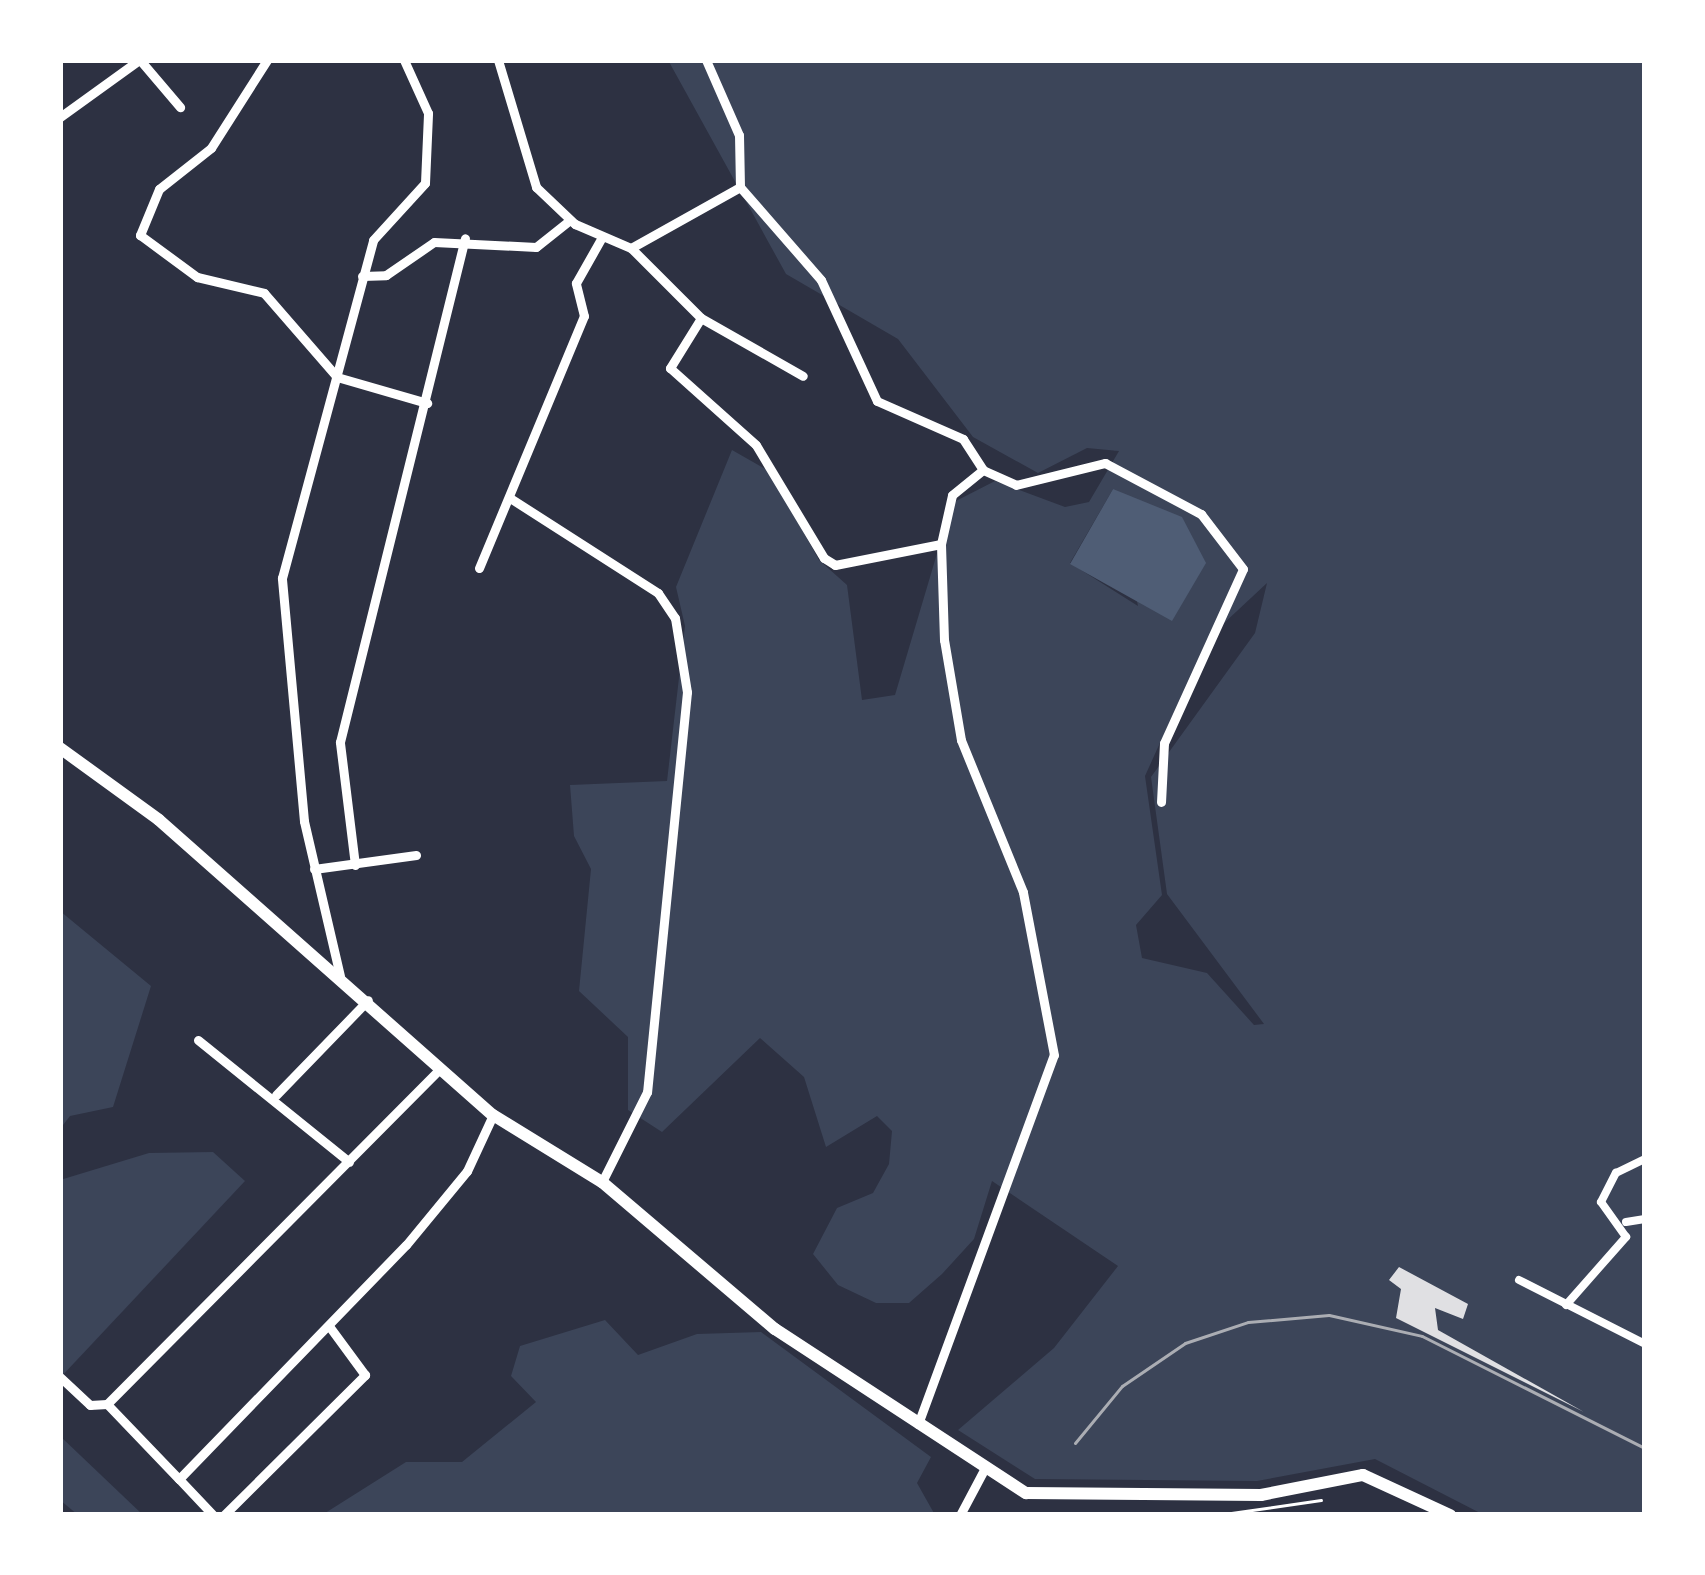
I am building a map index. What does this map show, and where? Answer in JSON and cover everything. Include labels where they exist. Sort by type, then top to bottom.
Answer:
[{"type":"street","points":[[60,117],[140,60],[180,107]]},
{"type":"street","points":[[267,60],[211,148],[159,189],[140,235],[197,277],[265,293],[338,376],[427,403]]},
{"type":"street","points":[[340,976],[314,868],[282,578],[362,276],[390,212],[425,183],[432,155],[404,60]]},
{"type":"street","points":[[498,60],[526,166],[570,220],[632,248],[701,318],[803,376]]},
{"type":"street","points":[[706,60],[739,135],[740,187],[821,280],[877,401],[963,439],[983,470],[1016,485],[1105,464],[1201,514],[1244,569],[1164,743],[1161,802]]},
{"type":"street","points":[[632,248],[740,187]]},
{"type":"street","points":[[362,276],[465,238],[536,247],[570,220]]},
{"type":"street","points":[[479,568],[584,316],[576,283],[602,237]]},
{"type":"street","points":[[355,865],[340,742],[465,238]]},
{"type":"street","points":[[701,318],[670,368],[756,445],[824,557],[836,566],[941,544]]},
{"type":"street","points":[[919,1424],[1054,1054],[1023,892],[962,740],[941,544],[952,495],[983,470]]},
{"type":"street","points":[[509,498],[658,593],[675,619],[687,692],[647,1092],[602,1182]]},
{"type":"street","points":[[60,748],[340,976],[493,1115],[602,1182],[775,1330],[1033,1496],[1279,1494],[1363,1475],[1450,1515]]},
{"type":"street","points":[[314,868],[416,855]]},
{"type":"street","points":[[276,1095],[368,1000]]},
{"type":"street","points":[[198,1040],[276,1095],[349,1162]]},
{"type":"street","points":[[60,1377],[91,1405],[107,1404],[440,1069]]},
{"type":"street","points":[[179,1479],[328,1326],[466,1171],[493,1115]]},
{"type":"street","points":[[1645,1159],[1616,1173],[1601,1202],[1626,1222],[1645,1219]]},
{"type":"street","points":[[1566,1305],[1616,1253],[1626,1222]]},
{"type":"street","points":[[1519,1280],[1645,1344]]},
{"type":"street","points":[[224,1515],[365,1376],[328,1326]]},
{"type":"street","points":[[107,1404],[213,1515]]},
{"type":"street","points":[[960,1515],[985,1468]]},
{"type":"street","points":[[1100,1515],[1102,1497]]},
{"type":"path","points":[[1216,1515],[1332,1497]]},
{"type":"shaded area","points":[[668,60],[1645,60],[1645,1515],[1484,1515],[1375,1459],[1257,1481],[1035,1479],[958,1430],[1054,1348],[1118,1266],[992,1181],[974,1239],[942,1274],[909,1303],[876,1303],[838,1285],[813,1254],[837,1208],[873,1193],[889,1164],[892,1131],[877,1116],[826,1147],[804,1077],[760,1038],[662,1132],[628,1110],[628,1037],[579,991],[591,869],[574,836],[570,785],[667,781],[685,626],[676,587],[732,450],[769,471],[819,560],[847,585],[862,700],[895,695],[952,503],[995,481],[1065,507],[1089,502],[1119,451],[1087,448],[1038,473],[973,437],[898,339],[786,274]],"holes":[[[1113,489],[1138,606],[1070,563]],[[1267,583],[1255,633],[1151,777],[1167,894],[1264,1024],[1254,1025],[1207,973],[1142,958],[1136,925],[1162,895],[1145,776],[1207,639]]]},
{"type":"shaded area","points":[[1113,489],[1182,517],[1206,563],[1172,621],[1070,564]]},
{"type":"shaded area","points":[[60,911],[151,986],[113,1107],[70,1116],[60,1129]]},
{"type":"shaded area","points":[[213,1152],[245,1181],[60,1378],[60,1180],[149,1153]]},
{"type":"shaded area","points":[[605,1320],[638,1355],[697,1334],[761,1332],[931,1457],[917,1483],[935,1515],[322,1515],[406,1462],[462,1462],[536,1402],[511,1376],[520,1346]]},
{"type":"shaded area","points":[[60,1436],[143,1515],[78,1515],[60,1500]]},
{"type":"building","points":[[1399,1267],[1468,1304],[1463,1319],[1435,1308],[1438,1330],[1584,1412],[1396,1318],[1401,1289],[1389,1280]]},
{"type":"tram line","points":[[1075,1443],[1122,1386],[1185,1343],[1248,1322],[1329,1315],[1422,1336],[1645,1448]]}]
